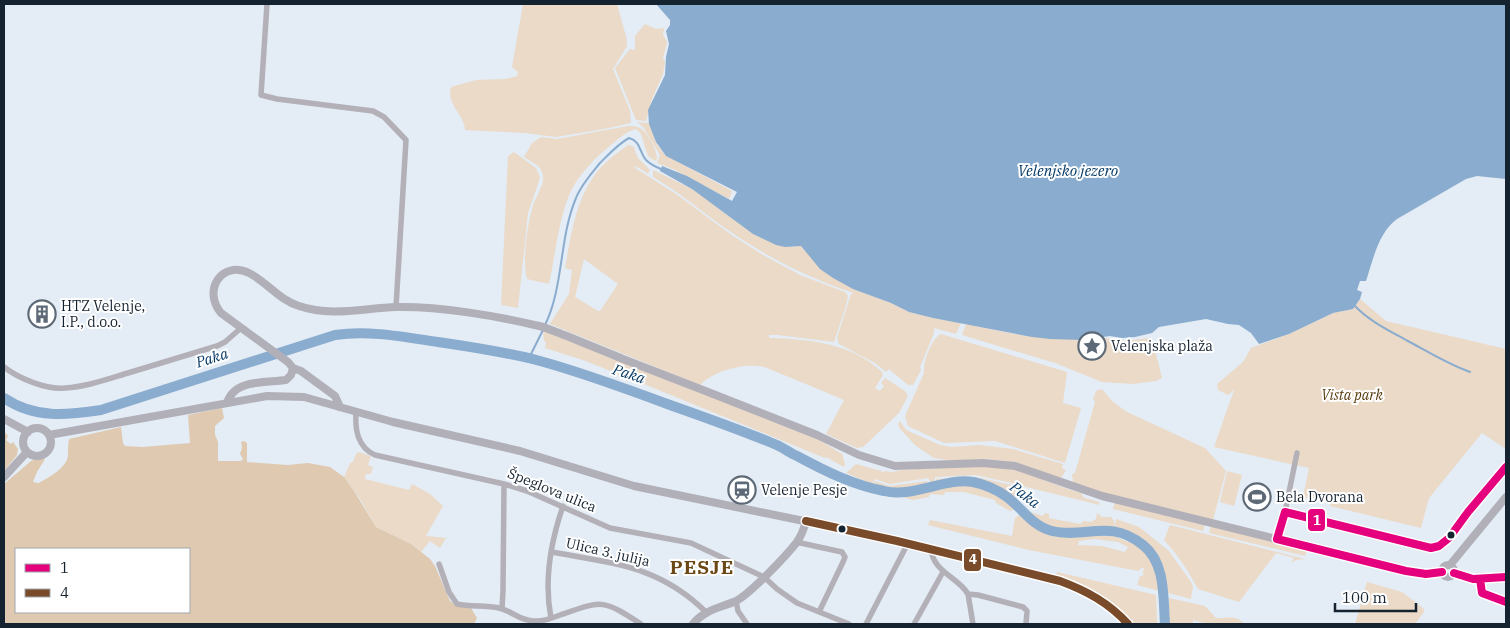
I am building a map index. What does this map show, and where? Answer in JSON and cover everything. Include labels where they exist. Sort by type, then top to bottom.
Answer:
[{"type":"street","points":[[267,4],[261,95],[277,99],[373,111],[384,118],[406,140],[396,307]]},
{"type":"street","points":[[340,407],[338,401],[330,393],[221,313],[213,299],[213,290],[219,278],[230,270],[242,270],[286,300],[307,309],[336,312],[396,307],[463,313],[541,326],[817,435],[859,455],[895,466],[983,463],[1007,465],[1102,496],[1406,571],[1426,574],[1442,572],[1448,577],[1454,573]]},
{"type":"street","points":[[4,367],[26,380],[64,388],[104,380],[217,346],[225,342],[241,328]]},
{"type":"street","points":[[227,403],[229,396],[240,386],[286,380],[291,375],[290,365]]},
{"type":"street","points":[[49,435],[267,396],[285,395],[304,398],[520,451],[634,486],[908,543],[1055,580],[1082,589],[1100,599],[1118,613],[1128,624]]},
{"type":"street","name":"Špeglova ulica","points":[[356,412],[356,428],[360,442],[368,452],[527,491],[610,528],[691,544],[764,577],[787,597],[848,624]]},
{"type":"street","points":[[4,419],[28,432]]},
{"type":"street","points":[[40,429],[46,431],[49,435],[51,445],[46,453],[36,456],[27,452],[24,438],[28,432],[40,429]]},
{"type":"street","points":[[4,477],[27,452]]},
{"type":"street","points":[[1277,539],[1298,453]]},
{"type":"street","points":[[1285,512],[1431,548],[1439,546],[1449,538],[1506,467]]},
{"type":"street","points":[[502,609],[504,590],[504,484]]},
{"type":"street","points":[[1442,572],[1444,566],[1450,565],[1506,496]]},
{"type":"street","points":[[552,618],[549,583],[552,552],[563,506]]},
{"type":"street","points":[[693,624],[706,612],[736,601],[764,577],[803,533],[806,521]]},
{"type":"street","points":[[796,542],[844,554],[844,562],[819,612]]},
{"type":"street","points":[[866,624],[908,543]]},
{"type":"street","points":[[931,549],[934,561],[943,572],[962,586],[968,594],[973,624]]},
{"type":"street","name":"Ulica 3. julija","points":[[552,552],[631,568],[655,576],[682,591],[706,612]]},
{"type":"street","points":[[439,564],[449,592],[457,604],[502,609],[528,621],[536,622],[585,606],[610,605],[641,624]]},
{"type":"street","points":[[1450,565],[1454,569],[1454,573],[1464,579],[1506,577]]},
{"type":"street","points":[[914,624],[943,572]]},
{"type":"street","points":[[968,594],[1023,607],[1027,611],[1026,624]]},
{"type":"street","points":[[736,601],[738,611],[747,624]]},
{"type":"green space","points":[[523,4],[617,4],[627,46],[613,69],[630,111],[631,123],[556,137],[525,133],[465,130],[462,119],[451,99],[451,87],[476,80],[506,79],[517,76],[518,72],[512,67]]},
{"type":"green space","points":[[645,24],[656,29],[664,28],[663,35],[667,42],[663,58],[665,62],[663,74],[652,99],[646,121],[636,120],[615,68],[630,49],[635,50],[635,36]]},
{"type":"green space","points":[[637,122],[649,123],[657,145],[665,155],[732,191],[729,199],[673,169],[657,163],[660,155],[643,127]]},
{"type":"green space","points":[[628,126],[638,127],[643,130],[654,147],[657,159],[655,161],[648,156],[641,134],[636,129],[623,136],[588,166],[571,191],[567,201],[560,224],[549,284],[527,279],[525,254],[527,235],[533,205],[543,181],[542,172],[539,167],[524,157],[532,143],[541,137],[557,139]]},
{"type":"green space","points":[[628,145],[633,146],[638,158],[650,170],[648,174],[636,166],[635,168],[676,194],[733,236],[800,275],[845,292],[848,296],[846,306],[834,342],[778,335],[769,335],[769,338],[829,344],[843,349],[870,362],[882,372],[883,375],[875,388],[880,391],[884,386],[881,383],[885,378],[905,391],[908,396],[899,413],[863,447],[857,448],[826,434],[844,400],[769,369],[760,366],[743,366],[712,376],[700,385],[550,324],[569,294],[572,270],[565,268],[569,244],[582,197],[597,172]],"holes":[[[584,259],[618,284],[600,311],[575,297]]]},
{"type":"green space","points":[[514,152],[536,168],[540,178],[528,213],[518,308],[501,305],[508,156]]},
{"type":"green space","points":[[653,170],[692,189],[753,234],[785,247],[801,246],[853,289],[909,312],[961,323],[956,334],[934,328],[934,333],[920,367],[921,370],[913,385],[908,385],[889,369],[886,372],[875,363],[839,344],[837,338],[851,294],[854,293],[790,267],[760,251],[653,177]]},
{"type":"green space","name":"Vista park","points":[[1360,299],[1386,321],[1506,349],[1506,449],[1482,433],[1429,498],[1421,528],[1330,506],[1330,503],[1303,497],[1309,468],[1214,447],[1234,390],[1228,395],[1218,390],[1217,384],[1243,362],[1251,348],[1289,334],[1333,313],[1353,309]]},
{"type":"green space","name":"Velenjska plaža","points":[[966,324],[1034,337],[1069,339],[1104,336],[1104,338],[1126,341],[1150,338],[1162,378],[1156,381],[1133,384],[1102,382],[1055,363],[965,336],[962,334]]},
{"type":"green space","points":[[543,330],[819,440],[842,454],[844,467],[826,457],[629,378],[631,372],[625,370],[623,376],[583,360],[545,348],[546,342],[544,341]]},
{"type":"green space","points":[[941,334],[1067,372],[1063,403],[1081,408],[1065,463],[995,441],[944,443],[908,426],[905,416],[924,373],[928,351]]},
{"type":"green space","points":[[1102,389],[1112,401],[1127,412],[1205,448],[1226,471],[1213,520],[1083,488],[1073,482],[1072,474],[1075,473],[1095,402],[1093,399],[1096,391]]},
{"type":"green space","points":[[900,421],[906,430],[940,445],[951,447],[979,445],[1013,449],[1063,464],[1062,468],[1066,470],[1061,478],[1005,461],[986,459],[954,461],[934,458],[916,446],[900,429],[898,424]]},
{"type":"green space","points":[[359,452],[371,456],[368,465],[373,467],[371,474],[366,474],[365,479],[409,490],[412,484],[430,494],[443,506],[426,536],[446,538],[440,548],[430,541],[421,552],[411,544],[376,527],[360,499],[344,477],[350,463],[353,462],[356,454]]},
{"type":"green space","points":[[856,464],[884,473],[884,471],[892,472],[909,469],[970,466],[1002,467],[1081,493],[1084,498],[1099,502],[1100,505],[1022,486],[1020,491],[1017,490],[1016,484],[976,475],[935,477],[934,483],[931,483],[928,478],[889,484],[875,479],[873,483],[870,483],[846,473]]},
{"type":"green space","points":[[1227,471],[1242,475],[1234,506],[1220,502]]},
{"type":"green space","points":[[845,474],[873,486],[875,481],[889,486],[927,481],[929,485],[896,490],[874,488],[843,476]]},
{"type":"green space","points":[[976,477],[1016,486],[1014,499],[995,486],[970,479],[955,479],[936,485],[936,479]]},
{"type":"green space","points":[[951,485],[969,486],[994,493],[1015,509],[1010,511],[996,503],[995,500],[964,492],[945,492],[944,495],[930,494],[929,497],[913,500],[899,496]]},
{"type":"green space","points":[[1115,501],[1205,524],[1203,531],[1113,509]]},
{"type":"green space","points":[[1030,512],[1043,516],[1045,513],[1049,514],[1049,518],[1080,524],[1084,521],[1091,522],[1096,519],[1097,513],[1102,517],[1111,517],[1115,527],[1116,519],[1139,527],[1169,551],[1193,586],[1191,599],[1168,593],[1165,577],[1159,562],[1150,548],[1135,535],[1108,526],[1053,528],[1042,524],[1026,513]]},
{"type":"green space","points":[[1020,515],[1038,529],[1053,535],[1109,534],[1136,544],[1150,558],[1158,578],[1160,591],[1137,585],[1140,576],[1145,575],[1142,573],[1143,567],[1138,571],[1029,550],[928,525],[930,520],[1012,536],[1015,518]],"holes":[[[1094,539],[1118,542],[1128,547],[1125,552],[1102,546],[1078,545],[1079,541]]]},
{"type":"green space","points":[[1170,525],[1305,559],[1296,560],[1291,563],[1294,558],[1276,553],[1239,602],[1198,589],[1174,551],[1164,540]]},
{"type":"green space","points":[[1211,525],[1307,550],[1305,556],[1209,533]]},
{"type":"green space","points":[[1057,572],[1156,595],[1157,624],[1133,624],[1108,600],[1089,588],[1056,576]]},
{"type":"green space","points":[[1367,582],[1402,592],[1424,609],[1424,612],[1415,624],[1355,624]]},
{"type":"green space","points":[[1169,598],[1205,606],[1216,618],[1234,618],[1245,624],[1207,624],[1193,620],[1193,624],[1169,624]]},
{"type":"shaded area","points":[[222,408],[224,418],[215,426],[215,435],[218,442],[218,461],[241,461],[243,459],[240,454],[241,442],[244,441],[247,443],[247,462],[288,465],[308,463],[330,467],[344,477],[376,527],[411,544],[430,559],[435,566],[450,601],[457,606],[471,608],[477,618],[474,624],[4,624],[4,484],[31,461],[41,457],[45,459],[33,482],[39,483],[57,472],[67,460],[69,439],[121,427],[125,446],[142,447],[190,443],[188,415]]},
{"type":"shaded area","points":[[4,431],[8,436],[6,440],[11,444],[13,442],[18,449],[17,455],[4,471]]},
{"type":"water","name":"Velenjsko jezero","points":[[656,4],[1506,4],[1506,179],[1477,176],[1466,179],[1397,219],[1390,225],[1381,239],[1366,281],[1360,281],[1357,290],[1362,292],[1360,299],[1353,309],[1333,313],[1289,334],[1259,344],[1251,333],[1239,325],[1206,319],[1159,327],[1152,333],[1135,337],[1122,338],[1110,336],[1082,340],[1032,337],[933,318],[909,312],[853,289],[820,269],[801,246],[785,247],[776,245],[753,234],[692,189],[660,171],[662,166],[687,176],[732,201],[737,192],[666,156],[656,142],[649,124],[648,110],[665,75],[669,44],[666,31],[670,25],[670,20]]},
{"type":"waterway","points":[[545,325],[559,278],[571,213],[578,193],[586,180],[610,153],[629,138],[638,144],[646,160],[661,169]]},
{"type":"waterway","points":[[1354,305],[1366,316],[1386,329],[1445,361],[1470,372]]},
{"type":"waterway","points":[[529,358],[543,330]]},
{"type":"waterway","name":"Paka","points":[[4,398],[27,409],[51,414],[101,410],[335,335],[361,333],[399,336],[502,352],[573,371],[721,423],[775,444],[829,472],[861,485],[884,491],[907,492],[952,482],[973,482],[1003,494],[1033,521],[1045,529],[1064,533],[1108,531],[1131,537],[1150,552],[1160,571],[1165,624]]},
{"type":"transit line","name":"1","points":[[1442,572],[1426,574],[1406,571],[1277,539],[1285,512],[1431,548],[1439,546],[1449,538],[1506,467]]},
{"type":"transit line","name":"4","points":[[806,521],[1060,581],[1097,598],[1128,624]]},
{"type":"transit line","name":"1","points":[[1454,573],[1473,579],[1506,577]]},
{"type":"transit line","name":"1","points":[[1480,579],[1482,593],[1506,602]]},
{"type":"place","name":"HTZ Velenje, I.P., d.o.o.","points":[[42,314]]},
{"type":"place","name":"Velenjska plaža","points":[[1092,346]]},
{"type":"place","name":"Velenje Pesje","points":[[742,490]]},
{"type":"place","name":"Bela Dvorana","points":[[1257,497]]},
{"type":"district","name":"PESJE","points":[[702,567]]}]
